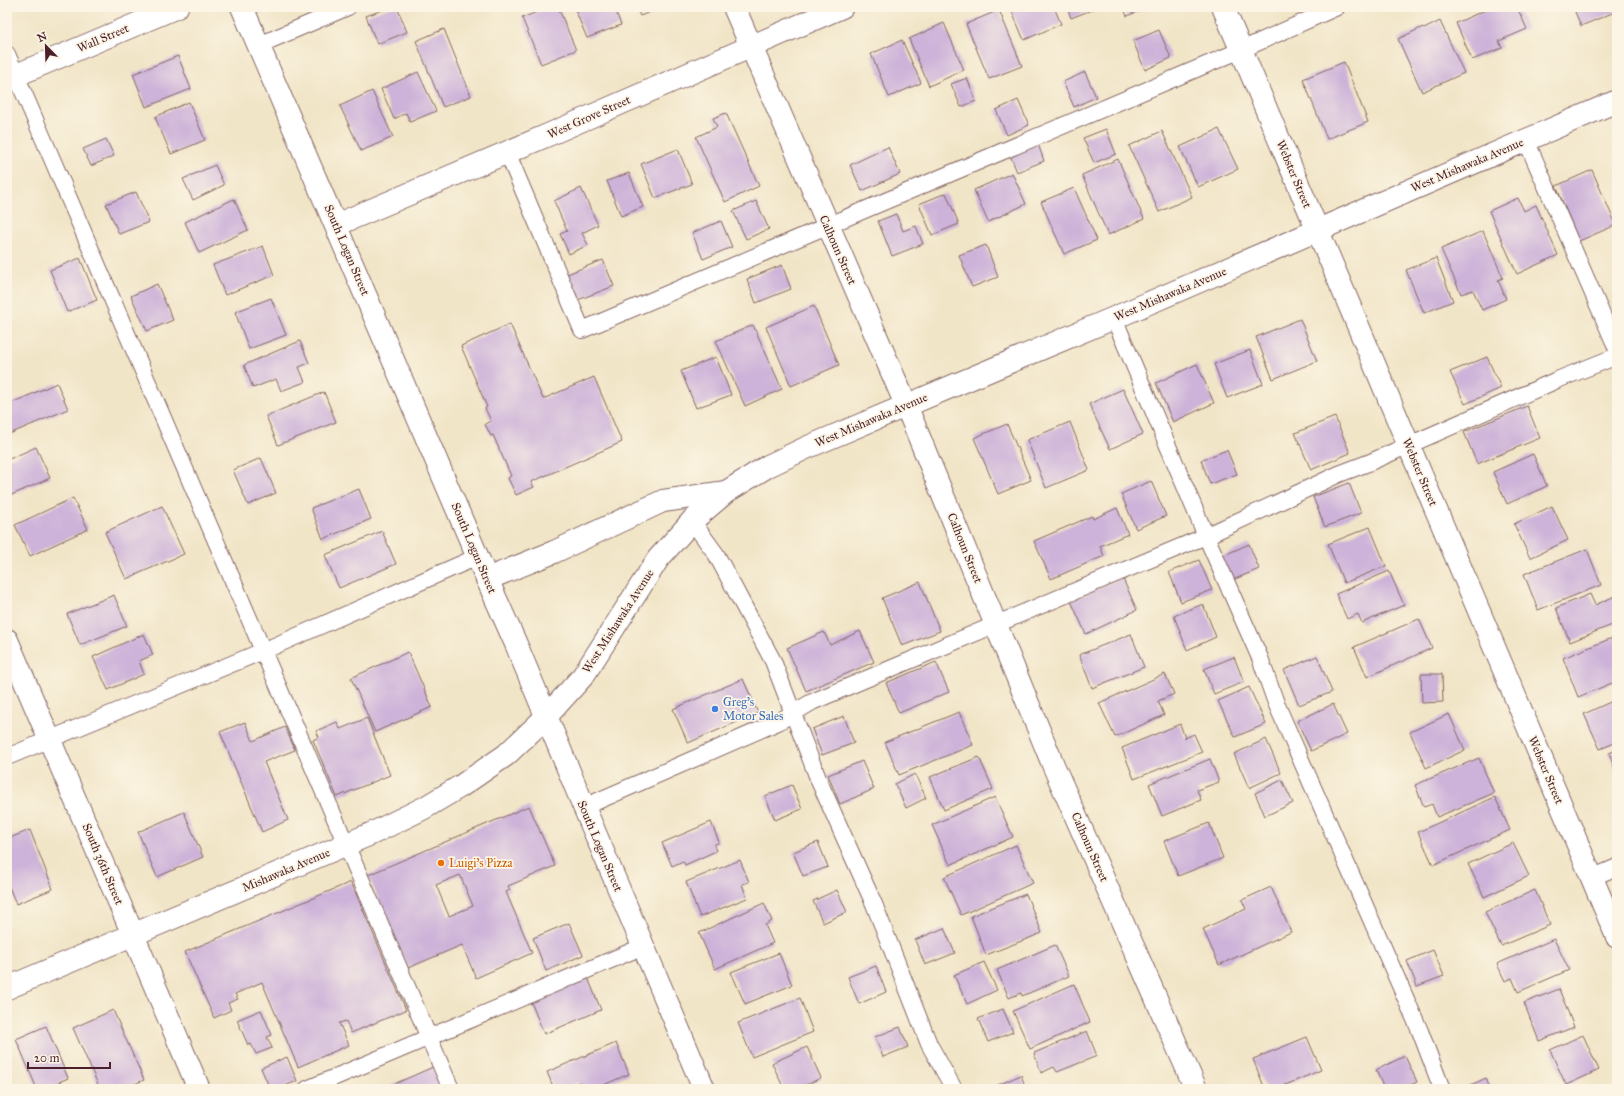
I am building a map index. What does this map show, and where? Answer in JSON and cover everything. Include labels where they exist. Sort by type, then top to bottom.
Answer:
[{"type":"street","name":"Wall Street","points":[[12,77],[177,7]]},
{"type":"street","name":"South Logan Street","points":[[242,7],[516,644],[704,1089]]},
{"type":"street","name":"Calhoun Street","points":[[734,7],[906,405],[1054,767],[1196,1089]]},
{"type":"street","name":"West Grove Street","points":[[336,224],[507,152],[842,7]]},
{"type":"street","name":"Webster Street","points":[[1223,7],[1408,445],[1499,655],[1591,878],[1617,937]]},
{"type":"street","name":"West Mishawaka Avenue","points":[[546,717],[583,676],[658,559],[692,521],[726,492],[775,462],[906,405],[1114,318],[1617,100]]},
{"type":"street","name":"West Mishawaka Avenue","points":[[487,579],[554,552],[663,501],[726,492]]},
{"type":"street","name":"South 36th Street","points":[[7,640],[198,1089]]},
{"type":"street","name":"Mishawaka Avenue","points":[[7,988],[346,844],[424,808],[462,786],[506,755],[546,717]]},
{"type":"lane","points":[[259,45],[348,7]]},
{"type":"lane","points":[[507,152],[582,330],[1241,50],[1337,7]]},
{"type":"lane","points":[[7,54],[12,77],[263,651],[451,1089]]},
{"type":"lane","points":[[1526,140],[1617,349]]},
{"type":"lane","points":[[1114,318],[1206,536],[1260,658],[1276,703],[1302,759],[1366,910],[1420,1031],[1442,1089]]},
{"type":"lane","points":[[584,807],[778,722],[812,702],[1206,536],[1339,474],[1368,464],[1408,445],[1617,356]]},
{"type":"lane","points":[[692,521],[716,554],[773,661],[819,781],[874,904],[929,1044],[954,1089]]},
{"type":"lane","points":[[7,757],[263,651],[478,557]]},
{"type":"lane","points":[[1591,878],[1617,867]]},
{"type":"lane","points":[[306,1089],[644,946]]},
{"type":"building","points":[[391,7],[397,7],[407,32],[377,44],[366,16]]},
{"type":"building","points":[[549,7],[558,7],[576,50],[541,64],[522,18]]},
{"type":"building","points":[[574,7],[614,7],[621,25],[587,38]]},
{"type":"building","points":[[636,7],[663,7],[640,16]]},
{"type":"building","points":[[1010,7],[1054,7],[1061,24],[1024,40]]},
{"type":"building","points":[[1067,7],[1099,7],[1071,18]]},
{"type":"building","points":[[1123,7],[1149,7],[1127,16]]},
{"type":"building","points":[[1492,7],[1517,7],[1527,29],[1499,41],[1502,48],[1472,60],[1456,23]]},
{"type":"building","points":[[1573,7],[1616,7],[1617,11],[1581,26]]},
{"type":"building","points":[[999,10],[1022,66],[989,79],[966,24]]},
{"type":"building","points":[[1440,21],[1464,73],[1422,92],[1398,39]]},
{"type":"building","points":[[944,23],[964,70],[929,86],[909,39]]},
{"type":"building","points":[[444,29],[471,96],[443,107],[416,41]]},
{"type":"building","points":[[1159,30],[1171,58],[1145,70],[1133,41]]},
{"type":"building","points":[[902,40],[921,83],[889,97],[871,54]]},
{"type":"building","points":[[178,56],[191,89],[146,107],[133,74]]},
{"type":"building","points":[[1344,62],[1368,122],[1327,139],[1303,79]]},
{"type":"building","points":[[418,72],[436,111],[410,122],[406,113],[394,119],[381,89]]},
{"type":"building","points":[[1085,72],[1096,97],[1074,107],[1063,82]]},
{"type":"building","points":[[967,78],[976,101],[961,107],[951,84]]},
{"type":"building","points":[[372,91],[393,137],[361,151],[340,106]]},
{"type":"building","points":[[1018,100],[1029,125],[1007,135],[996,110]]},
{"type":"building","points":[[189,102],[205,140],[171,154],[155,117]]},
{"type":"building","points":[[726,113],[759,186],[725,202],[696,137],[717,127],[713,118]]},
{"type":"building","points":[[1106,129],[1116,154],[1094,163],[1083,138]]},
{"type":"building","points":[[1219,129],[1238,169],[1198,187],[1180,147]]},
{"type":"building","points":[[1162,131],[1192,197],[1159,212],[1129,146]]},
{"type":"building","points":[[106,139],[114,156],[91,166],[83,149]]},
{"type":"building","points":[[1038,144],[1044,161],[1017,172],[1010,155]]},
{"type":"building","points":[[888,147],[900,174],[862,191],[850,165]]},
{"type":"building","points":[[678,149],[692,184],[655,198],[641,164]]},
{"type":"building","points":[[1118,159],[1144,219],[1108,235],[1082,175]]},
{"type":"building","points":[[215,165],[224,185],[193,200],[183,179]]},
{"type":"building","points":[[1592,170],[1616,225],[1579,241],[1556,186]]},
{"type":"building","points":[[629,173],[643,207],[621,216],[607,181]]},
{"type":"building","points":[[1012,173],[1026,204],[988,222],[974,190]]},
{"type":"building","points":[[581,188],[598,225],[582,233],[588,245],[569,254],[560,234],[567,231],[554,201]]},
{"type":"building","points":[[1074,188],[1097,240],[1064,254],[1041,202]]},
{"type":"building","points":[[136,192],[149,222],[119,234],[106,204]]},
{"type":"building","points":[[946,193],[959,224],[932,235],[919,204]]},
{"type":"building","points":[[1518,198],[1524,211],[1536,205],[1558,255],[1517,274],[1489,211]]},
{"type":"building","points":[[234,199],[248,230],[199,253],[185,222]]},
{"type":"building","points":[[756,201],[769,229],[746,239],[733,211]]},
{"type":"building","points":[[896,214],[903,231],[916,226],[923,244],[892,256],[878,221]]},
{"type":"building","points":[[721,221],[732,247],[703,259],[692,233]]},
{"type":"building","points":[[1483,231],[1503,278],[1498,280],[1506,299],[1482,310],[1473,290],[1461,294],[1441,249]]},
{"type":"building","points":[[986,245],[998,277],[972,287],[959,255]]},
{"type":"building","points":[[263,246],[274,275],[225,295],[213,265]]},
{"type":"building","points":[[80,258],[97,300],[67,312],[50,270]]},
{"type":"building","points":[[1436,258],[1453,301],[1424,313],[1406,270]]},
{"type":"building","points":[[603,260],[614,286],[578,300],[567,274]]},
{"type":"building","points":[[782,265],[791,289],[756,303],[747,279]]},
{"type":"building","points":[[157,284],[173,320],[147,331],[131,296]]},
{"type":"building","points":[[271,298],[286,335],[249,349],[235,312]]},
{"type":"building","points":[[814,306],[839,365],[791,386],[766,327]]},
{"type":"building","points":[[1300,319],[1317,361],[1273,379],[1256,337]]},
{"type":"building","points":[[510,324],[543,399],[594,377],[622,442],[531,482],[534,487],[516,495],[508,478],[511,476],[493,435],[491,436],[485,424],[491,421],[485,408],[487,407],[461,346]]},
{"type":"building","points":[[753,325],[782,389],[745,406],[716,341]]},
{"type":"building","points":[[300,341],[309,363],[299,367],[305,382],[281,391],[276,379],[253,388],[244,365]]},
{"type":"building","points":[[1250,350],[1263,384],[1227,398],[1214,364]]},
{"type":"building","points":[[716,357],[731,395],[696,408],[681,371]]},
{"type":"building","points":[[1487,357],[1501,388],[1465,404],[1450,372]]},
{"type":"building","points":[[1197,364],[1214,403],[1173,422],[1156,383]]},
{"type":"building","points":[[57,383],[68,409],[7,435],[7,405]]},
{"type":"building","points":[[1123,389],[1143,434],[1110,449],[1089,404]]},
{"type":"building","points":[[324,392],[336,422],[278,445],[266,416]]},
{"type":"building","points":[[1527,406],[1540,438],[1477,464],[1464,432]]},
{"type":"building","points":[[1335,417],[1350,453],[1311,470],[1295,433]]},
{"type":"building","points":[[1070,422],[1089,470],[1046,488],[1027,440]]},
{"type":"building","points":[[1007,424],[1031,480],[998,494],[974,438]]},
{"type":"building","points":[[36,447],[50,478],[7,497],[7,460]]},
{"type":"building","points":[[1227,450],[1237,474],[1210,484],[1201,460]]},
{"type":"building","points":[[1533,454],[1547,486],[1507,504],[1493,472]]},
{"type":"building","points":[[261,458],[276,493],[248,505],[233,470]]},
{"type":"building","points":[[1151,481],[1166,516],[1136,529],[1121,494]]},
{"type":"building","points":[[1349,483],[1361,513],[1325,527],[1313,497]]},
{"type":"building","points":[[359,489],[371,519],[323,539],[311,508]]},
{"type":"building","points":[[73,498],[88,529],[30,556],[15,525]]},
{"type":"building","points":[[162,506],[184,554],[126,579],[105,532]]},
{"type":"building","points":[[1552,506],[1568,540],[1530,558],[1514,524]]},
{"type":"building","points":[[1117,508],[1128,534],[1100,546],[1104,556],[1051,579],[1034,541],[1092,516],[1093,519]]},
{"type":"building","points":[[1370,527],[1386,566],[1344,583],[1328,544]]},
{"type":"building","points":[[382,531],[396,564],[339,588],[325,555]]},
{"type":"building","points":[[1249,544],[1259,569],[1230,581],[1220,557]]},
{"type":"building","points":[[1587,549],[1601,585],[1538,610],[1524,574]]},
{"type":"building","points":[[1199,560],[1212,590],[1181,602],[1169,572]]},
{"type":"building","points":[[1389,571],[1404,605],[1362,623],[1358,614],[1347,619],[1336,594]]},
{"type":"building","points":[[1122,577],[1137,610],[1086,634],[1071,601]]},
{"type":"building","points":[[920,582],[940,631],[902,646],[882,598]]},
{"type":"building","points":[[1590,594],[1595,605],[1615,596],[1617,602],[1617,623],[1570,642],[1556,608]]},
{"type":"building","points":[[114,595],[127,626],[80,645],[67,614]]},
{"type":"building","points":[[1203,604],[1216,637],[1187,650],[1174,616]]},
{"type":"building","points":[[1419,619],[1432,648],[1367,677],[1354,647]]},
{"type":"building","points":[[860,631],[874,662],[806,691],[787,648],[824,632],[830,645]]},
{"type":"building","points":[[144,634],[153,655],[139,661],[144,674],[108,690],[93,657]]},
{"type":"building","points":[[1131,634],[1144,667],[1092,688],[1079,655]]},
{"type":"building","points":[[1617,636],[1617,681],[1578,697],[1563,658]]},
{"type":"building","points":[[408,652],[432,707],[375,732],[351,678]]},
{"type":"building","points":[[1317,656],[1332,692],[1299,705],[1284,670]]},
{"type":"building","points":[[1234,657],[1244,682],[1214,694],[1204,669]]},
{"type":"building","points":[[936,662],[949,692],[899,713],[886,683]]},
{"type":"building","points":[[1165,674],[1174,694],[1158,701],[1164,715],[1115,737],[1099,703]]},
{"type":"building","points":[[1421,674],[1442,674],[1443,702],[1422,703]]},
{"type":"building","points":[[743,679],[758,713],[688,743],[673,709]]},
{"type":"building","points":[[1249,687],[1266,724],[1235,737],[1218,701]]},
{"type":"building","points":[[1617,699],[1617,742],[1600,749],[1584,714]]},
{"type":"building","points":[[1333,704],[1347,734],[1311,751],[1297,721]]},
{"type":"building","points":[[959,712],[973,745],[899,775],[885,742]]},
{"type":"building","points":[[1449,714],[1465,750],[1426,768],[1410,732]]},
{"type":"building","points":[[844,716],[854,743],[822,755],[812,729]]},
{"type":"building","points":[[367,718],[390,775],[337,797],[313,740],[319,737],[316,731],[337,722],[340,729]]},
{"type":"building","points":[[245,722],[253,741],[285,727],[295,750],[264,762],[288,820],[262,832],[220,732]]},
{"type":"building","points":[[1180,724],[1185,738],[1194,734],[1202,752],[1134,779],[1122,748]]},
{"type":"building","points":[[1266,739],[1281,773],[1249,788],[1234,754]]},
{"type":"building","points":[[1617,750],[1617,774],[1609,753]]},
{"type":"building","points":[[979,757],[993,789],[944,810],[930,777]]},
{"type":"building","points":[[1479,758],[1494,793],[1437,817],[1432,804],[1424,807],[1415,785]]},
{"type":"building","points":[[1210,759],[1219,782],[1197,790],[1201,800],[1162,816],[1149,784]]},
{"type":"building","points":[[862,761],[874,789],[840,804],[828,775]]},
{"type":"building","points":[[915,774],[926,798],[906,808],[895,784]]},
{"type":"building","points":[[1282,780],[1293,803],[1265,816],[1255,793]]},
{"type":"building","points":[[792,785],[802,809],[775,820],[765,796]]},
{"type":"building","points":[[995,797],[1013,837],[950,865],[932,825]]},
{"type":"building","points":[[1495,797],[1510,830],[1433,865],[1418,832]]},
{"type":"building","points":[[529,806],[555,866],[508,886],[510,890],[506,892],[532,953],[476,978],[462,945],[408,968],[368,875]],"holes":[[[460,875],[473,906],[449,916],[436,885]]]},
{"type":"building","points":[[184,812],[203,857],[157,877],[138,832]]},
{"type":"building","points":[[711,822],[719,842],[714,845],[716,851],[685,865],[683,861],[672,866],[662,843]]},
{"type":"building","points":[[1209,823],[1223,858],[1178,876],[1164,841]]},
{"type":"building","points":[[30,830],[53,889],[16,904],[7,882],[7,839]]},
{"type":"building","points":[[818,842],[828,867],[803,876],[793,852]]},
{"type":"building","points":[[1513,843],[1529,876],[1484,897],[1468,864]]},
{"type":"building","points":[[1016,845],[1033,883],[961,915],[944,877]]},
{"type":"building","points":[[740,860],[749,882],[742,884],[747,898],[700,917],[686,882]]},
{"type":"building","points":[[351,882],[406,1010],[351,1033],[346,1021],[339,1023],[349,1045],[298,1067],[262,982],[235,994],[238,999],[228,1003],[231,1010],[214,1018],[185,952]]},
{"type":"building","points":[[1271,887],[1291,932],[1219,965],[1203,929],[1246,909],[1242,900]]},
{"type":"building","points":[[837,890],[847,912],[823,923],[813,901]]},
{"type":"building","points":[[1535,890],[1550,925],[1501,946],[1485,912]]},
{"type":"building","points":[[1026,894],[1042,933],[986,955],[971,916]]},
{"type":"building","points":[[764,903],[772,921],[765,925],[773,943],[715,969],[699,933]]},
{"type":"building","points":[[569,923],[583,955],[546,971],[533,938]]},
{"type":"building","points":[[944,928],[955,953],[925,965],[915,940]]},
{"type":"building","points":[[1554,939],[1569,970],[1518,992],[1512,978],[1505,981],[1497,964]]},
{"type":"building","points":[[1055,945],[1069,976],[1022,996],[1021,993],[1009,998],[997,970]]},
{"type":"building","points":[[1433,950],[1444,976],[1417,986],[1407,961]]},
{"type":"building","points":[[779,953],[792,985],[745,1004],[731,972]]},
{"type":"building","points":[[984,962],[997,990],[967,1004],[954,975]]},
{"type":"building","points":[[876,966],[886,992],[859,1004],[848,977]]},
{"type":"building","points":[[588,978],[601,1010],[544,1034],[531,1002]]},
{"type":"building","points":[[1074,984],[1090,1022],[1030,1049],[1013,1011]]},
{"type":"building","points":[[1559,989],[1574,1027],[1539,1041],[1524,1003]]},
{"type":"building","points":[[800,998],[813,1032],[752,1057],[738,1023]]},
{"type":"building","points":[[1003,1009],[1013,1032],[988,1042],[978,1019]]},
{"type":"building","points":[[113,1010],[144,1080],[123,1089],[100,1089],[73,1028]]},
{"type":"building","points":[[261,1010],[272,1035],[267,1037],[272,1048],[256,1054],[251,1044],[248,1045],[237,1020]]},
{"type":"building","points":[[46,1026],[68,1078],[59,1082],[62,1089],[37,1089],[16,1039]]},
{"type":"building","points":[[900,1027],[908,1047],[883,1057],[875,1037]]},
{"type":"building","points":[[1087,1031],[1097,1056],[1057,1072],[1054,1067],[1041,1073],[1034,1053]]},
{"type":"building","points":[[1583,1035],[1599,1070],[1566,1085],[1550,1050]]},
{"type":"building","points":[[1307,1037],[1321,1070],[1276,1089],[1265,1089],[1253,1059]]},
{"type":"building","points":[[616,1043],[629,1074],[594,1089],[582,1089],[579,1082],[563,1089],[554,1089],[547,1072]]},
{"type":"building","points":[[807,1047],[821,1078],[796,1089],[784,1089],[772,1063]]},
{"type":"building","points":[[1405,1056],[1417,1082],[1402,1089],[1384,1089],[1376,1070]]},
{"type":"building","points":[[287,1057],[297,1081],[278,1089],[270,1089],[261,1068]]},
{"type":"building","points":[[433,1067],[442,1089],[383,1089]]},
{"type":"building","points":[[1021,1075],[1026,1089],[991,1089],[991,1088]]},
{"type":"building","points":[[1486,1078],[1490,1089],[1462,1089]]},
{"type":"place","name":"Greg's Motor Sales","points":[[715,709]]},
{"type":"place","name":"Luigi's Pizza","points":[[441,863]]}]
